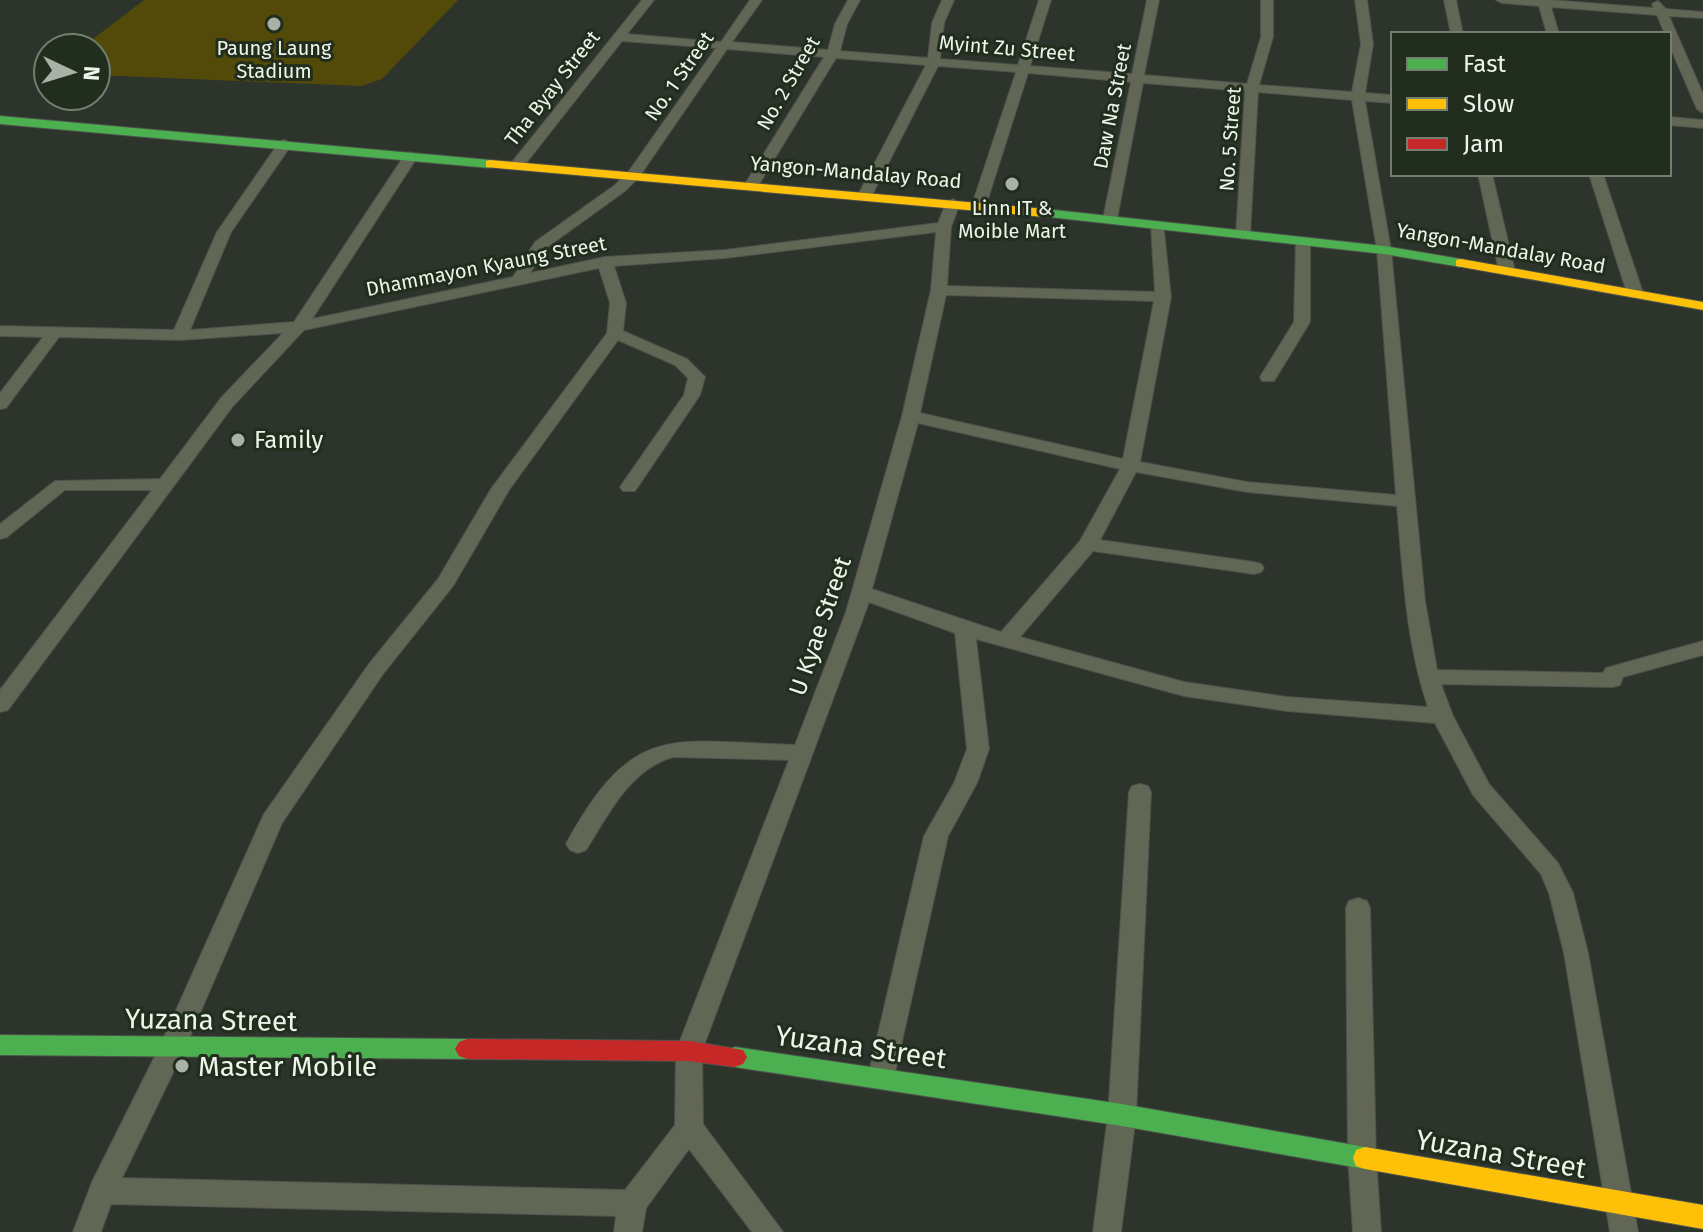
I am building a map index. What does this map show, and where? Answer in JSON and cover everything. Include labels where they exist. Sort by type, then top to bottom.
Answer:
[{"type":"main road","name":"Yangon-Mandalay Road","points":[[0,120],[752,184],[1110,219],[1384,250],[1703,306]]},
{"type":"main road","name":"Yuzana Street","points":[[0,1045],[689,1051],[1122,1115],[1703,1217]]},
{"type":"street","name":"Tha Byay Street","points":[[518,164],[648,0]]},
{"type":"street","name":"No. 1 Street","points":[[520,277],[540,245],[560,227],[620,188],[634,174],[756,0]]},
{"type":"street","name":"No. 2 Street","points":[[752,184],[833,53],[841,24],[854,0]]},
{"type":"street","points":[[865,195],[934,62],[938,23],[948,0]]},
{"type":"street","points":[[979,205],[1045,0]]},
{"type":"street","name":"Daw Na Street","points":[[1110,219],[1153,0]]},
{"type":"street","name":"No. 5 Street","points":[[1243,235],[1252,87],[1267,37],[1267,0]]},
{"type":"street","points":[[1361,0],[1367,44],[1358,96],[1384,250],[1415,601],[1428,677],[1442,716],[1481,789],[1550,869],[1561,893],[1576,953],[1624,1232]]},
{"type":"street","points":[[1450,0],[1457,32]]},
{"type":"street","points":[[1502,0],[1659,6],[1703,15]]},
{"type":"street","points":[[1543,2],[1552,32]]},
{"type":"street","points":[[1659,6],[1670,32]]},
{"type":"street","points":[[1671,34],[1703,109]]},
{"type":"street","name":"Myint Zu Street","points":[[619,37],[1391,99]]},
{"type":"street","points":[[1671,121],[1703,124]]},
{"type":"street","points":[[180,335],[224,232],[285,144]]},
{"type":"street","points":[[0,705],[227,402],[299,326],[411,156]]},
{"type":"street","points":[[1485,176],[1507,271]]},
{"type":"street","points":[[1597,176],[1635,293]]},
{"type":"street","name":"U Kyae Street","points":[[689,1051],[861,592],[911,416],[939,290],[944,227],[953,203]]},
{"type":"street","points":[[1006,640],[1088,544],[1130,466],[1163,297],[1158,225]]},
{"type":"street","name":"Dhammayon Kyaung Street","points":[[0,331],[180,335],[257,332],[299,326],[520,277],[605,262],[725,254],[944,227]]},
{"type":"street","points":[[1268,377],[1302,322],[1303,242]]},
{"type":"street","points":[[87,1232],[102,1191],[172,1048],[272,820],[376,669],[446,582],[500,489],[615,333],[618,303],[605,262]]},
{"type":"street","points":[[939,290],[1163,297]]},
{"type":"street","points":[[0,404],[54,333]]},
{"type":"street","points":[[615,333],[681,362],[697,377],[692,395],[629,487]]},
{"type":"street","points":[[911,416],[1130,466],[1247,487],[1407,501]]},
{"type":"street","points":[[0,533],[61,485],[166,484]]},
{"type":"street","points":[[1088,544],[1254,568]]},
{"type":"street","points":[[861,592],[965,629],[1184,689],[1236,698],[1442,716]]},
{"type":"street","points":[[881,1077],[936,836],[949,806],[969,776],[978,749],[965,629]]},
{"type":"street","points":[[1428,677],[1613,680],[1613,673],[1703,648]]},
{"type":"street","points":[[578,844],[626,770],[658,751],[803,753]]},
{"type":"street","points":[[1107,1232],[1122,1115],[1140,792]]},
{"type":"street","points":[[1358,908],[1362,1158],[1367,1232]]},
{"type":"street","points":[[628,1232],[632,1203],[689,1128],[689,1051]]},
{"type":"street","points":[[689,1128],[769,1232]]},
{"type":"street","points":[[102,1191],[632,1203]]},
{"type":"shaded area","name":"Paung Laung Stadium","points":[[144,0],[458,0],[382,79],[361,86],[112,76],[112,32],[102,32]]},
{"type":"traffic: fast","points":[[0,120],[490,164]]},
{"type":"traffic: fast","points":[[1045,213],[1384,250],[1461,263]]},
{"type":"traffic: fast","points":[[0,1045],[467,1049]]},
{"type":"traffic: fast","points":[[735,1057],[1122,1115],[1365,1158]]},
{"type":"traffic: slow","points":[[490,164],[1045,213]]},
{"type":"traffic: slow","points":[[1461,263],[1703,306]]},
{"type":"traffic: slow","points":[[1365,1158],[1703,1217]]},
{"type":"traffic: jam","points":[[467,1049],[689,1051],[735,1057]]},
{"type":"place","name":"Paung Laung Stadium","points":[[274,24]]},
{"type":"place","name":"Linn IT & Moible Mart","points":[[1012,184]]},
{"type":"place","name":"Family","points":[[238,440]]},
{"type":"place","name":"Master Mobile","points":[[182,1066]]}]
